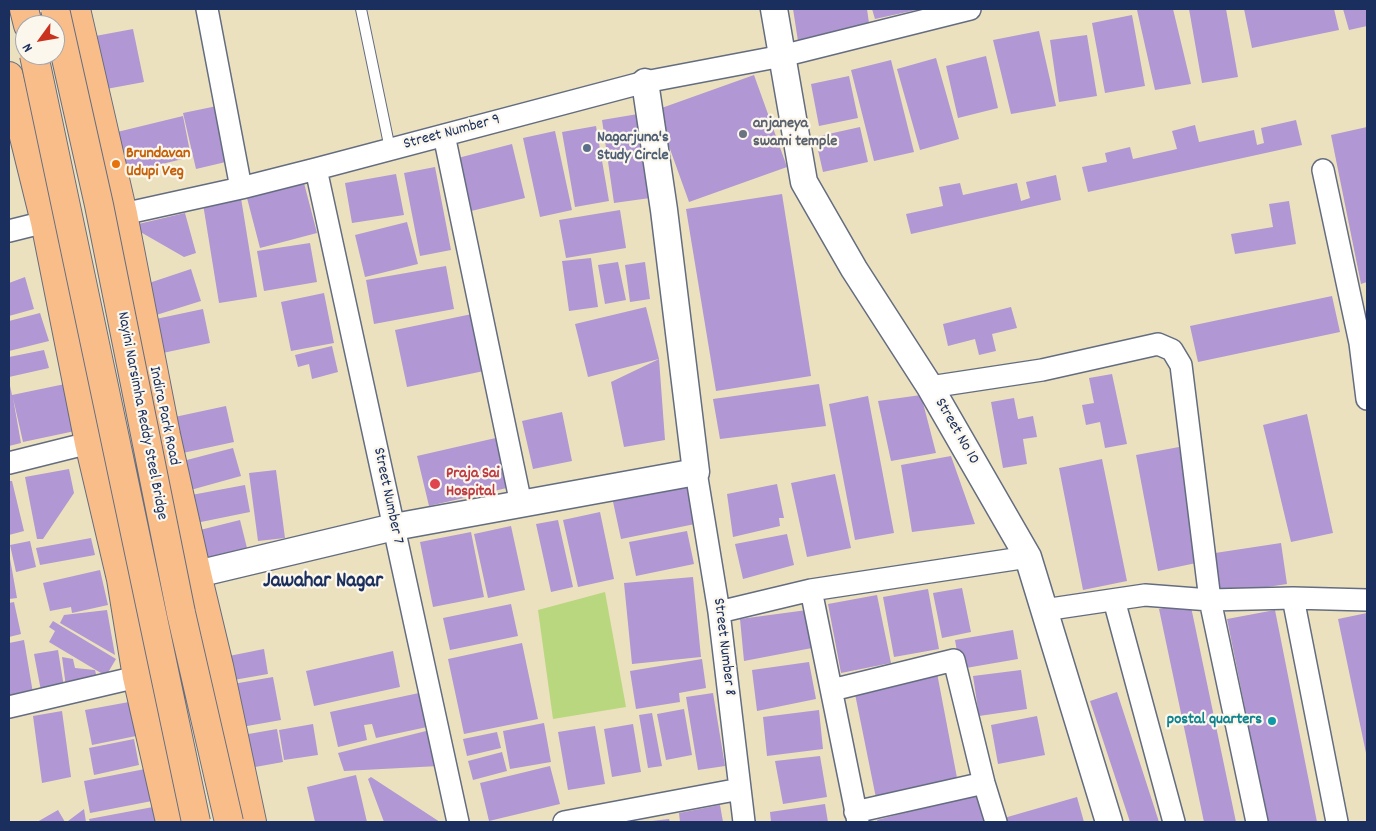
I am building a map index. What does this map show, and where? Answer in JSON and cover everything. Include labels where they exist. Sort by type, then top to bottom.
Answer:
[{"type":"main road","name":"Nayini Narsimha Reddy Steel Bridge","points":[[56,9],[99,205],[181,613],[229,822]]},
{"type":"main road","name":"Indira Park Road","points":[[76,9],[123,214],[166,434],[219,666],[252,822]]},
{"type":"main road","points":[[85,52],[9,75],[44,222],[89,443],[121,579],[137,677],[170,822]]},
{"type":"main road","name":"Nayini Narsimha Reddy Steel Bridge","points":[[36,65],[196,822]]},
{"type":"street","points":[[207,9],[241,188]]},
{"type":"street","name":"Street No 10","points":[[774,9],[804,182],[854,269],[930,387],[1028,557],[1109,822]]},
{"type":"street","name":"Street Number 9","points":[[123,214],[241,188],[645,82],[782,56],[969,9]]},
{"type":"street","points":[[197,574],[394,527],[696,472],[664,210],[645,82]]},
{"type":"street","points":[[444,135],[521,504]]},
{"type":"street","name":"Street Number 7","points":[[316,169],[458,822]]},
{"type":"street","points":[[1322,170],[1364,342],[1367,399]]},
{"type":"street","points":[[9,231],[44,222]]},
{"type":"street","points":[[930,387],[1042,370],[1158,344],[1172,350],[1181,365],[1210,600],[1257,822]]},
{"type":"street","points":[[9,463],[89,443]]},
{"type":"street","name":"Street Number 8","points":[[696,472],[719,612],[744,822]]},
{"type":"street","points":[[719,612],[811,590],[1028,557]]},
{"type":"street","points":[[811,590],[856,817],[984,783]]},
{"type":"street","points":[[1044,610],[1145,595],[1210,600],[1293,598],[1367,600]]},
{"type":"street","points":[[1293,598],[1337,822]]},
{"type":"street","points":[[1114,600],[1174,822]]},
{"type":"street","points":[[832,690],[954,660],[984,783],[996,822]]},
{"type":"street","points":[[9,707],[137,677]]},
{"type":"street","points":[[564,822],[740,789]]},
{"type":"lane","points":[[361,9],[390,149]]},
{"type":"green space","points":[[605,592],[626,707],[553,719],[538,610]]},
{"type":"building","points":[[793,9],[867,9],[869,23],[798,41]]},
{"type":"building","points":[[872,9],[916,9],[916,10],[875,19]]},
{"type":"building","points":[[1173,9],[1191,84],[1155,90],[1137,10]]},
{"type":"building","points":[[1189,9],[1226,9],[1238,77],[1202,83]]},
{"type":"building","points":[[1244,9],[1334,9],[1339,30],[1252,48]]},
{"type":"building","points":[[1343,9],[1367,9],[1367,26],[1349,30]]},
{"type":"building","points":[[1132,15],[1145,86],[1105,93],[1092,23]]},
{"type":"building","points":[[133,29],[144,82],[101,90],[90,37]]},
{"type":"building","points":[[1039,31],[1056,106],[1011,114],[993,40]]},
{"type":"building","points":[[1087,35],[1097,96],[1059,102],[1050,40]]},
{"type":"building","points":[[986,56],[998,108],[958,118],[946,66]]},
{"type":"building","points":[[936,58],[959,139],[920,150],[897,69]]},
{"type":"building","points":[[891,60],[914,152],[874,161],[851,70]]},
{"type":"building","points":[[754,75],[787,167],[689,202],[656,110]]},
{"type":"building","points":[[849,76],[858,118],[819,126],[811,84]]},
{"type":"building","points":[[217,106],[230,161],[196,169],[183,113]]},
{"type":"building","points":[[638,114],[650,198],[614,203],[602,120]]},
{"type":"building","points":[[183,116],[191,157],[116,175],[109,134]]},
{"type":"building","points":[[1296,120],[1302,145],[1088,192],[1082,167],[1107,162],[1105,153],[1130,147],[1133,159],[1177,149],[1172,131],[1195,125],[1199,142],[1254,130],[1257,145],[1264,143],[1261,128]]},
{"type":"building","points":[[596,126],[609,201],[575,207],[562,132]]},
{"type":"building","points":[[860,127],[868,162],[823,172],[815,137]]},
{"type":"building","points":[[1367,127],[1367,282],[1361,284],[1331,135]]},
{"type":"building","points":[[555,131],[572,210],[540,217],[523,138]]},
{"type":"building","points":[[512,144],[525,198],[467,212],[454,159]]},
{"type":"building","points":[[435,167],[451,250],[420,256],[404,173]]},
{"type":"building","points":[[396,174],[404,215],[352,223],[345,183]]},
{"type":"building","points":[[1056,175],[1061,200],[911,234],[906,214],[943,206],[939,187],[960,183],[963,195],[1017,183],[1021,201],[1030,198],[1026,182]]},
{"type":"building","points":[[304,183],[317,233],[260,248],[247,198]]},
{"type":"building","points":[[782,194],[811,376],[716,391],[686,209]]},
{"type":"building","points":[[241,198],[257,297],[219,303],[203,204]]},
{"type":"building","points":[[1289,201],[1296,244],[1235,254],[1231,234],[1273,227],[1269,204]]},
{"type":"building","points":[[620,210],[626,248],[566,258],[559,220]]},
{"type":"building","points":[[185,213],[196,253],[184,257],[130,226]]},
{"type":"building","points":[[407,222],[418,264],[365,277],[355,235]]},
{"type":"building","points":[[310,243],[317,282],[264,291],[257,251]]},
{"type":"building","points":[[591,258],[598,307],[569,311],[562,261]]},
{"type":"building","points":[[618,262],[626,300],[605,304],[598,265]]},
{"type":"building","points":[[645,262],[650,299],[630,302],[625,265]]},
{"type":"building","points":[[446,266],[454,309],[374,324],[366,280]]},
{"type":"building","points":[[191,269],[201,301],[153,316],[143,285]]},
{"type":"building","points":[[25,277],[34,309],[9,316],[9,283]]},
{"type":"building","points":[[324,293],[334,343],[291,351],[281,302]]},
{"type":"building","points":[[1332,296],[1340,332],[1198,362],[1190,326]]},
{"type":"building","points":[[646,307],[659,359],[588,377],[575,324]]},
{"type":"building","points":[[1011,307],[1017,328],[992,334],[996,351],[979,355],[975,339],[948,346],[943,324]]},
{"type":"building","points":[[203,309],[210,343],[158,354],[151,320]]},
{"type":"building","points":[[40,313],[49,341],[9,351],[9,321]]},
{"type":"building","points":[[472,314],[484,371],[407,387],[395,330]]},
{"type":"building","points":[[332,346],[338,372],[312,379],[309,364],[298,367],[295,355]]},
{"type":"building","points":[[44,350],[49,368],[9,377],[9,357]]},
{"type":"building","points":[[659,359],[665,440],[624,447],[611,382]]},
{"type":"building","points":[[1112,374],[1127,444],[1105,448],[1100,422],[1086,425],[1082,405],[1094,403],[1089,378]]},
{"type":"building","points":[[9,381],[12,395],[65,384],[75,431],[23,442],[13,398],[21,443],[9,446]]},
{"type":"building","points":[[819,384],[826,426],[720,439],[713,399]]},
{"type":"building","points":[[921,395],[936,453],[891,461],[878,401]]},
{"type":"building","points":[[868,396],[894,533],[855,540],[829,404]]},
{"type":"building","points":[[1014,398],[1018,419],[1033,416],[1037,437],[1023,439],[1027,464],[1003,468],[991,402]]},
{"type":"building","points":[[226,406],[234,442],[178,454],[170,418]]},
{"type":"building","points":[[562,412],[572,461],[533,469],[522,421]]},
{"type":"building","points":[[1307,414],[1333,533],[1291,542],[1263,425]]},
{"type":"building","points":[[500,437],[511,487],[429,506],[417,456]]},
{"type":"building","points":[[1179,447],[1201,562],[1158,571],[1136,455]]},
{"type":"building","points":[[233,448],[241,476],[187,491],[179,462]]},
{"type":"building","points":[[951,456],[975,524],[912,532],[901,465]]},
{"type":"building","points":[[1102,459],[1127,581],[1083,590],[1059,468]]},
{"type":"building","points":[[69,469],[74,493],[43,539],[37,539],[25,477]]},
{"type":"building","points":[[276,470],[285,538],[258,541],[249,473]]},
{"type":"building","points":[[835,474],[851,548],[807,557],[791,483]]},
{"type":"building","points":[[9,481],[12,481],[24,531],[9,535]]},
{"type":"building","points":[[691,481],[700,523],[621,539],[612,497]]},
{"type":"building","points":[[777,484],[784,518],[779,518],[780,526],[733,537],[727,494]]},
{"type":"building","points":[[245,485],[250,512],[191,524],[186,496]]},
{"type":"building","points":[[600,512],[614,579],[578,587],[563,520]]},
{"type":"building","points":[[240,520],[247,548],[200,559],[192,532]]},
{"type":"building","points":[[558,520],[573,587],[551,592],[536,524]]},
{"type":"building","points":[[511,526],[525,590],[488,598],[474,534]]},
{"type":"building","points":[[687,531],[694,564],[636,576],[629,542]]},
{"type":"building","points":[[471,532],[484,597],[433,607],[420,542]]},
{"type":"building","points":[[787,534],[794,565],[743,579],[735,544]]},
{"type":"building","points":[[91,538],[95,555],[40,565],[36,548]]},
{"type":"building","points":[[30,541],[36,567],[16,572],[10,545]]},
{"type":"building","points":[[1281,543],[1287,584],[1221,594],[1215,553]]},
{"type":"building","points":[[9,553],[17,598],[9,599]]},
{"type":"building","points":[[100,570],[108,605],[72,613],[71,607],[50,611],[43,583]]},
{"type":"building","points":[[693,577],[701,657],[632,664],[624,583]]},
{"type":"building","points":[[962,588],[971,632],[942,638],[933,593]]},
{"type":"building","points":[[928,589],[939,649],[894,657],[883,597]]},
{"type":"building","points":[[877,595],[891,663],[841,673],[828,604]]},
{"type":"building","points":[[14,602],[21,634],[9,637],[9,603]]},
{"type":"building","points":[[1190,602],[1236,822],[1204,822],[1159,609]]},
{"type":"building","points":[[511,604],[518,636],[450,650],[443,618]]},
{"type":"building","points":[[107,610],[115,655],[60,623],[64,615]]},
{"type":"building","points":[[807,610],[812,648],[744,661],[740,619]]},
{"type":"building","name":"postal quarters","points":[[1275,610],[1317,822],[1268,822],[1227,619]]},
{"type":"building","points":[[1367,613],[1367,753],[1366,753],[1338,619]]},
{"type":"building","points":[[53,621],[116,659],[106,676],[49,642],[55,631],[49,627]]},
{"type":"building","points":[[1013,630],[1018,659],[960,669],[955,640]]},
{"type":"building","points":[[24,640],[33,693],[10,697],[9,643]]},
{"type":"building","points":[[522,643],[538,719],[464,734],[448,659]]},
{"type":"building","points":[[264,649],[268,674],[228,681],[224,657]]},
{"type":"building","points":[[58,650],[64,687],[41,691],[34,654]]},
{"type":"building","points":[[393,651],[400,687],[314,706],[306,671]]},
{"type":"building","points":[[62,657],[73,659],[75,668],[95,670],[98,683],[66,687]]},
{"type":"building","points":[[702,659],[706,688],[679,693],[680,702],[636,709],[630,671]]},
{"type":"building","points":[[809,662],[816,699],[757,711],[752,670]]},
{"type":"building","points":[[1021,670],[1027,709],[979,716],[973,676]]},
{"type":"building","points":[[937,673],[958,783],[876,798],[854,689]]},
{"type":"building","points":[[273,677],[281,720],[236,728],[227,685]]},
{"type":"building","points":[[1117,692],[1159,822],[1130,822],[1090,701]]},
{"type":"building","points":[[419,693],[427,727],[376,738],[372,724],[364,725],[367,740],[338,747],[330,712]]},
{"type":"building","points":[[713,693],[725,766],[698,770],[686,697]]},
{"type":"building","points":[[129,702],[136,736],[92,745],[85,710]]},
{"type":"building","points":[[684,709],[692,755],[666,760],[657,714]]},
{"type":"building","points":[[819,710],[823,749],[767,756],[763,717]]},
{"type":"building","points":[[62,711],[71,777],[42,783],[33,716]]},
{"type":"building","points":[[652,713],[662,766],[648,768],[639,715]]},
{"type":"building","points":[[1037,716],[1045,755],[998,764],[991,725]]},
{"type":"building","points":[[544,723],[551,762],[510,769],[503,731]]},
{"type":"building","points":[[313,724],[318,755],[284,760],[279,730]]},
{"type":"building","points":[[633,724],[641,772],[612,777],[604,729]]},
{"type":"building","points":[[595,726],[605,784],[568,790],[558,732]]},
{"type":"building","points":[[277,729],[283,762],[244,769],[237,736]]},
{"type":"building","points":[[430,730],[439,766],[344,771],[338,753]]},
{"type":"building","points":[[497,732],[501,748],[467,756],[463,739]]},
{"type":"building","points":[[134,739],[139,765],[94,775],[89,748]]},
{"type":"building","points":[[502,752],[507,771],[473,780],[468,761]]},
{"type":"building","points":[[820,756],[827,797],[783,804],[775,761]]},
{"type":"building","points":[[550,766],[560,804],[489,821],[480,783]]},
{"type":"building","points":[[145,769],[152,801],[90,813],[84,781]]},
{"type":"building","points":[[356,775],[367,822],[315,822],[307,787]]},
{"type":"building","points":[[371,777],[440,822],[384,822],[368,779]]},
{"type":"building","points":[[983,792],[991,822],[878,822],[877,820]]},
{"type":"building","points":[[1077,797],[1084,822],[1006,822],[1004,818]]},
{"type":"building","points":[[825,804],[828,822],[771,822],[770,812]]},
{"type":"building","points":[[720,805],[723,822],[680,822],[679,813]]},
{"type":"building","points":[[153,807],[156,822],[90,822],[89,819]]},
{"type":"building","points":[[84,809],[86,822],[68,821]]},
{"type":"building","points":[[58,810],[65,822],[37,822]]},
{"type":"building","points":[[669,819],[670,822],[652,822],[652,821]]},
{"type":"place","name":"anjaneya swami temple","points":[[743,134]]},
{"type":"place","name":"Nagarjuna's Study Circle","points":[[587,148]]},
{"type":"place","name":"Brundavan Udupi Veg","points":[[116,164]]},
{"type":"place","name":"Praja Sai Hospital","points":[[435,484]]},
{"type":"place","name":"postal quarters","points":[[1272,721]]},
{"type":"district","name":"Jawahar Nagar","points":[[323,583]]}]
